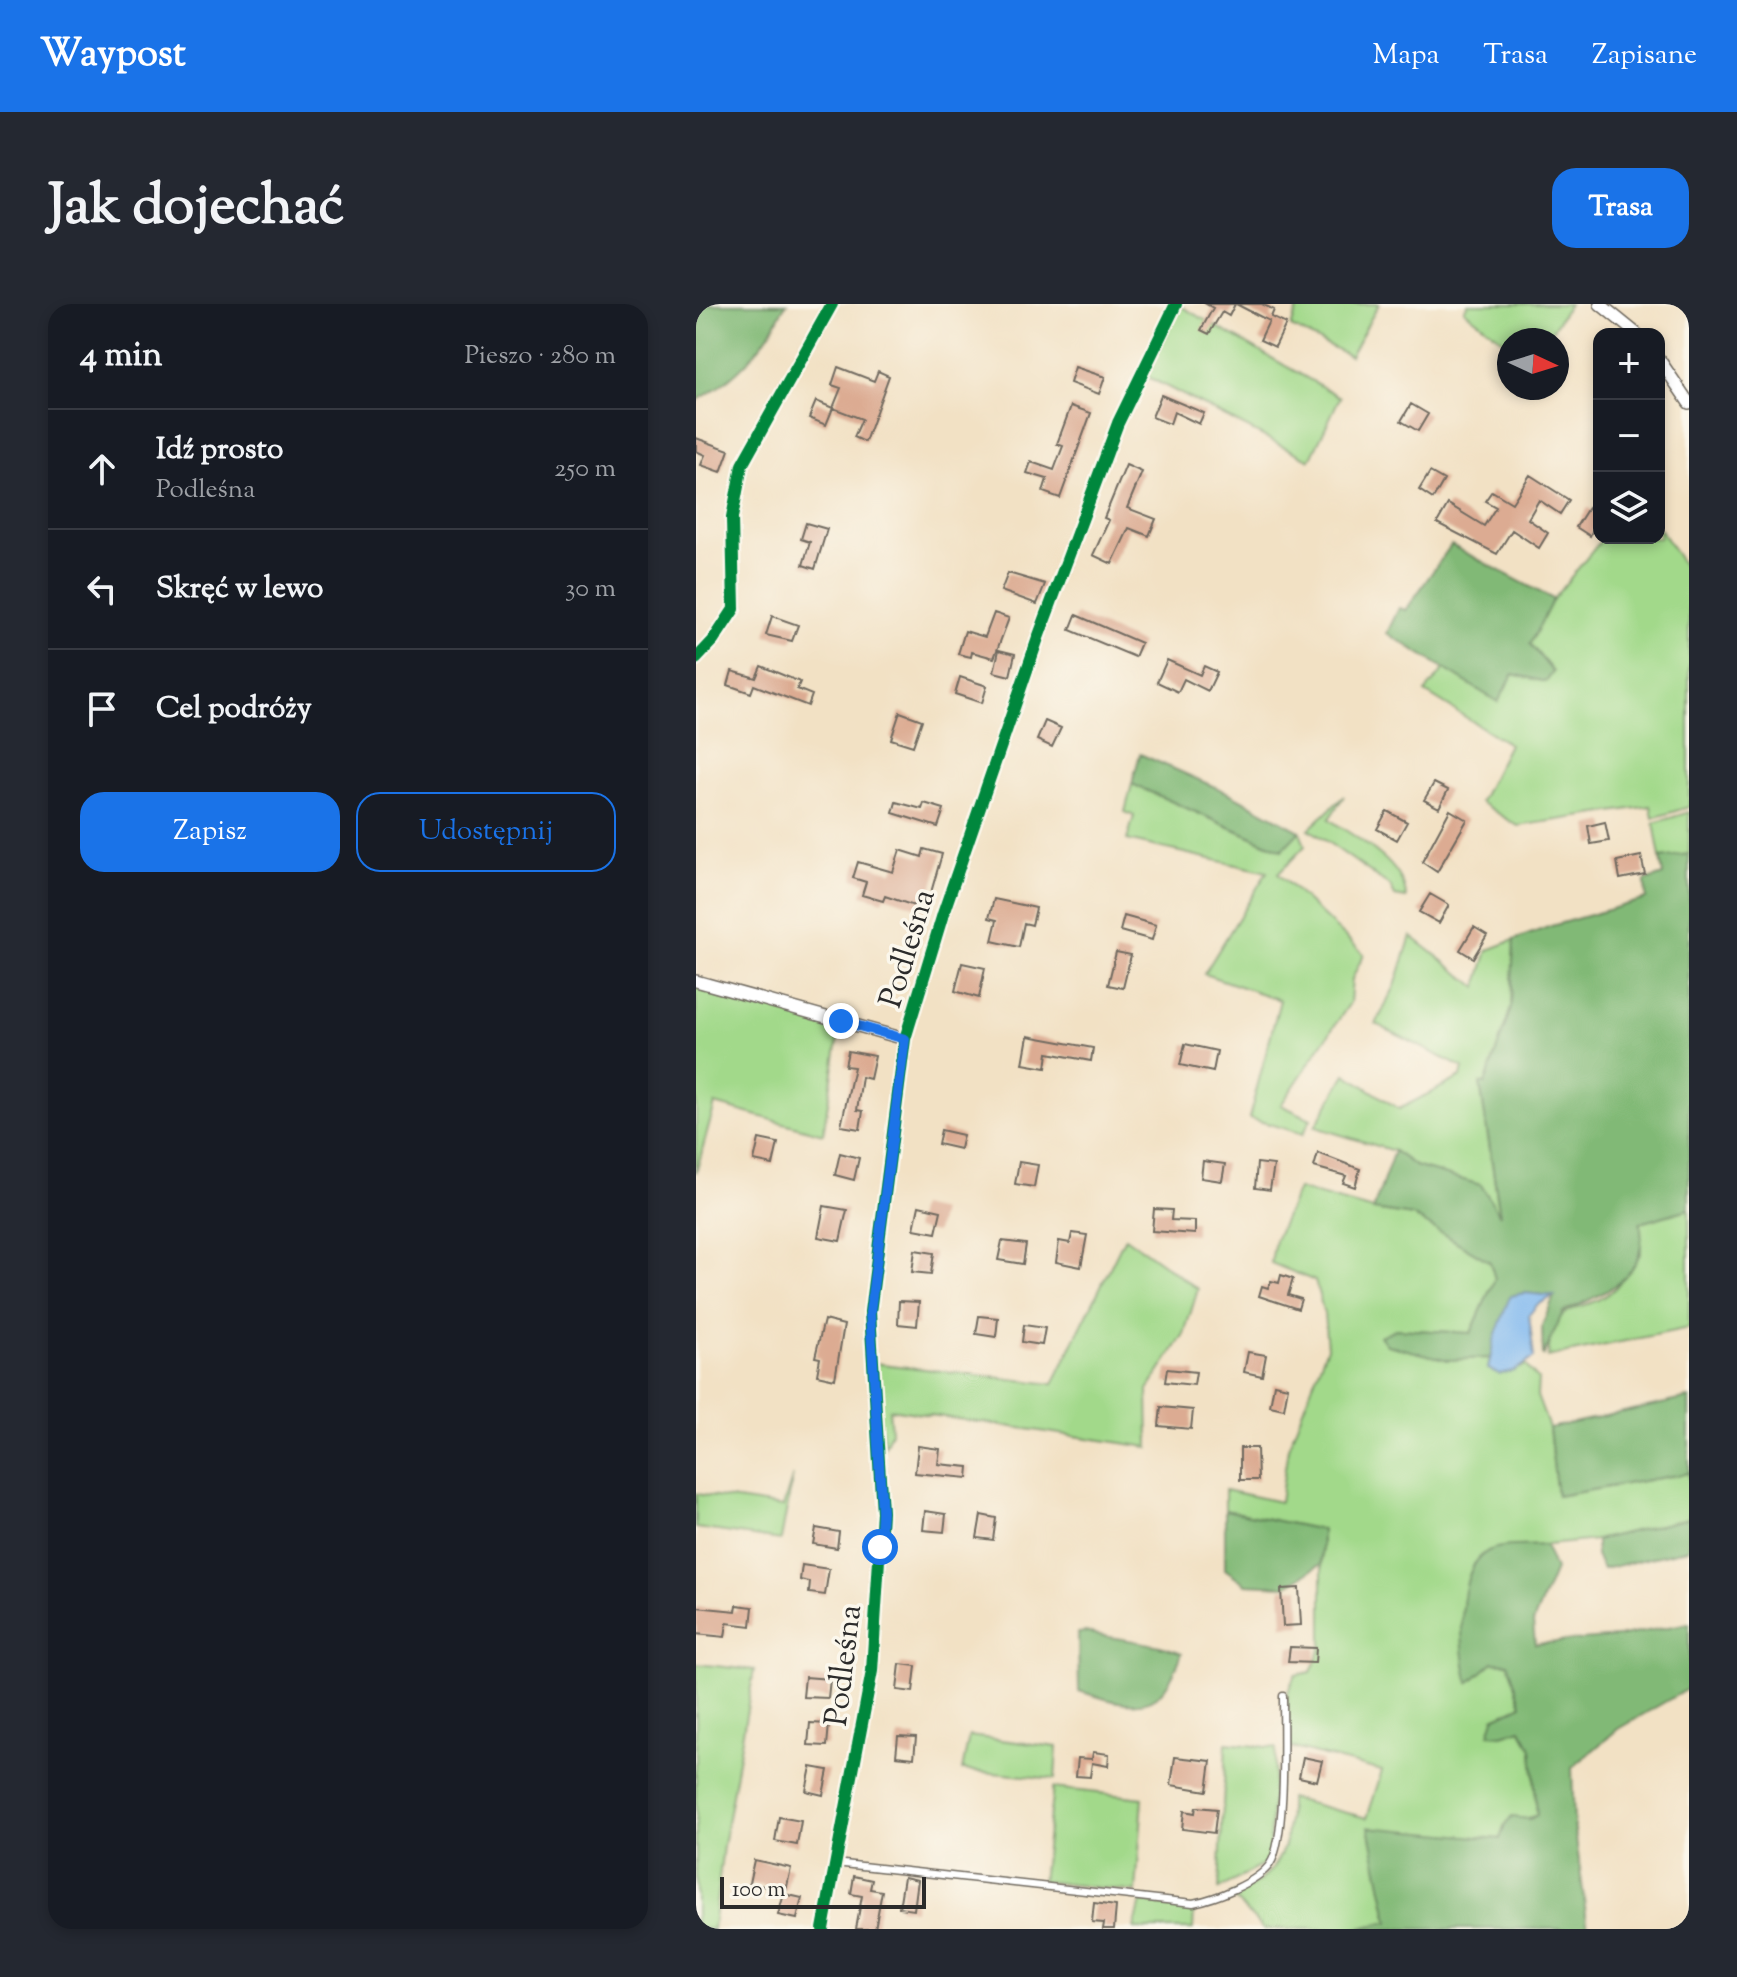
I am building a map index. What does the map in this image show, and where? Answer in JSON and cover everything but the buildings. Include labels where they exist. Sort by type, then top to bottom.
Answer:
[{"type":"street","points":[[696,659],[713,641],[734,609],[736,566],[732,518],[742,465],[832,304]]},
{"type":"street","name":"Podleśna","points":[[823,1929],[872,1671],[882,1512],[870,1312],[905,1039],[947,903],[1052,600],[1118,423],[1176,304]]},
{"type":"street","points":[[1600,304],[1630,328]]},
{"type":"street","points":[[1665,368],[1689,403]]},
{"type":"street","points":[[696,981],[905,1039]]},
{"type":"lane","points":[[835,1863],[1193,1903],[1216,1898],[1269,1866],[1275,1853],[1283,1775],[1283,1696]]},
{"type":"green space","points":[[787,304],[747,362],[729,379],[696,401],[696,306]]},
{"type":"green space","points":[[1177,304],[1340,397],[1310,460],[1142,374]]},
{"type":"green space","points":[[1299,304],[1379,304],[1350,356],[1291,327]]},
{"type":"green space","points":[[1468,304],[1569,304],[1554,328],[1497,328],[1497,336],[1464,310]]},
{"type":"green space","points":[[1665,537],[1689,574],[1689,807],[1653,818],[1651,806],[1518,826],[1480,802],[1509,744],[1425,692],[1445,668],[1498,702],[1513,674],[1528,678],[1553,672],[1530,644],[1553,599],[1598,544],[1665,544]]},
{"type":"green space","points":[[1451,545],[1553,599],[1530,644],[1553,672],[1546,682],[1513,674],[1498,702],[1387,633],[1399,608],[1406,610]]},
{"type":"green space","points":[[1140,754],[1231,794],[1300,831],[1282,850],[1132,784]]},
{"type":"green space","points":[[1132,784],[1281,850],[1300,831],[1305,846],[1278,874],[1364,954],[1352,979],[1350,1003],[1281,1105],[1311,1119],[1303,1134],[1249,1118],[1280,1000],[1204,974],[1267,872],[1127,840],[1134,816],[1125,812]]},
{"type":"green space","points":[[1344,796],[1329,819],[1388,862],[1403,885],[1406,898],[1395,896],[1390,886],[1309,829]]},
{"type":"green space","points":[[1689,812],[1689,856],[1660,858],[1654,823]]},
{"type":"green space","points":[[1689,854],[1689,1209],[1640,1223],[1638,1257],[1631,1270],[1608,1290],[1563,1312],[1543,1357],[1542,1326],[1554,1296],[1524,1293],[1510,1296],[1490,1358],[1448,1360],[1387,1345],[1380,1336],[1395,1329],[1471,1333],[1495,1279],[1490,1262],[1413,1216],[1373,1210],[1394,1151],[1415,1166],[1481,1185],[1500,1215],[1480,1083],[1485,1084],[1511,1008],[1514,940],[1646,899],[1645,881],[1663,875],[1660,858]]},
{"type":"green space","points":[[1411,936],[1477,987],[1488,950],[1514,940],[1511,1008],[1485,1085],[1480,1084],[1500,1217],[1481,1185],[1415,1166],[1394,1151],[1315,1127],[1346,1074],[1399,1109],[1461,1077],[1463,1068],[1376,1024],[1395,986]]},
{"type":"green space","points":[[696,981],[841,1021],[823,1134],[715,1104],[696,1173]]},
{"type":"green space","points":[[1298,1189],[1373,1210],[1413,1216],[1490,1262],[1495,1279],[1471,1333],[1395,1329],[1448,1360],[1490,1358],[1488,1369],[1513,1371],[1525,1365],[1538,1379],[1537,1396],[1549,1428],[1557,1496],[1689,1473],[1689,1518],[1596,1540],[1489,1551],[1474,1564],[1483,1670],[1493,1662],[1508,1663],[1522,1705],[1494,1718],[1502,1735],[1521,1729],[1532,1749],[1537,1815],[1505,1825],[1500,1839],[1370,1828],[1389,1922],[1354,1929],[1264,1929],[1230,1895],[1260,1880],[1279,1858],[1287,1831],[1289,1798],[1367,1818],[1382,1771],[1290,1747],[1287,1694],[1295,1675],[1311,1672],[1322,1646],[1322,1530],[1225,1510],[1225,1490],[1280,1502],[1288,1448],[1327,1347],[1324,1314],[1315,1281],[1271,1263],[1275,1240]]},
{"type":"green space","points":[[1689,1209],[1689,1328],[1548,1357],[1556,1323],[1563,1315],[1602,1298],[1614,1289],[1641,1253],[1640,1223]]},
{"type":"green space","points":[[1125,1237],[1198,1289],[1184,1334],[1148,1390],[1149,1447],[889,1409],[891,1432],[885,1446],[876,1404],[873,1363],[1053,1384]]},
{"type":"green space","points":[[1689,1398],[1689,1473],[1557,1496],[1549,1428]]},
{"type":"green space","points":[[793,1475],[781,1540],[696,1528],[696,1494],[783,1507]]},
{"type":"green space","points":[[1225,1510],[1322,1530],[1321,1564],[1286,1586],[1246,1584],[1225,1569]]},
{"type":"green space","points":[[1689,1518],[1689,1549],[1603,1569],[1596,1556],[1596,1540]]},
{"type":"green space","points":[[1545,1545],[1555,1570],[1533,1622],[1535,1644],[1617,1637],[1689,1623],[1689,1688],[1618,1729],[1572,1768],[1574,1823],[1588,1929],[1354,1929],[1389,1922],[1369,1827],[1500,1839],[1512,1817],[1530,1819],[1537,1815],[1532,1749],[1521,1729],[1502,1735],[1489,1734],[1494,1718],[1522,1705],[1508,1663],[1493,1662],[1469,1683],[1463,1652],[1462,1612],[1469,1575],[1477,1561],[1488,1551],[1508,1546]]},
{"type":"green space","points":[[1078,1633],[1182,1653],[1165,1688],[1155,1697],[1144,1702],[1116,1702],[1079,1691]]},
{"type":"green space","points":[[696,1664],[754,1670],[723,1846],[713,1929],[696,1929]]},
{"type":"green space","points":[[969,1736],[1057,1747],[1055,1779],[962,1770]]},
{"type":"green space","points":[[1226,1743],[1276,1748],[1268,1862],[1219,1889]]},
{"type":"green space","points":[[1053,1788],[1143,1798],[1136,1892],[1042,1881]]},
{"type":"green space","points":[[1141,1902],[1194,1911],[1193,1929],[1134,1929]]},
{"type":"water","points":[[1524,1293],[1554,1296],[1537,1305],[1529,1315],[1534,1358],[1513,1371],[1499,1374],[1488,1369],[1494,1340],[1510,1296]]},
{"type":"cycle path","points":[[696,659],[713,641],[734,609],[732,518],[742,465],[832,304]]},
{"type":"cycle path","points":[[823,1929],[872,1671],[882,1512],[870,1312],[905,1039],[943,914],[1038,638],[1118,423],[1176,304]]},
{"type":"route","points":[[841,1021],[905,1039],[870,1312],[882,1512],[880,1547]]}]
